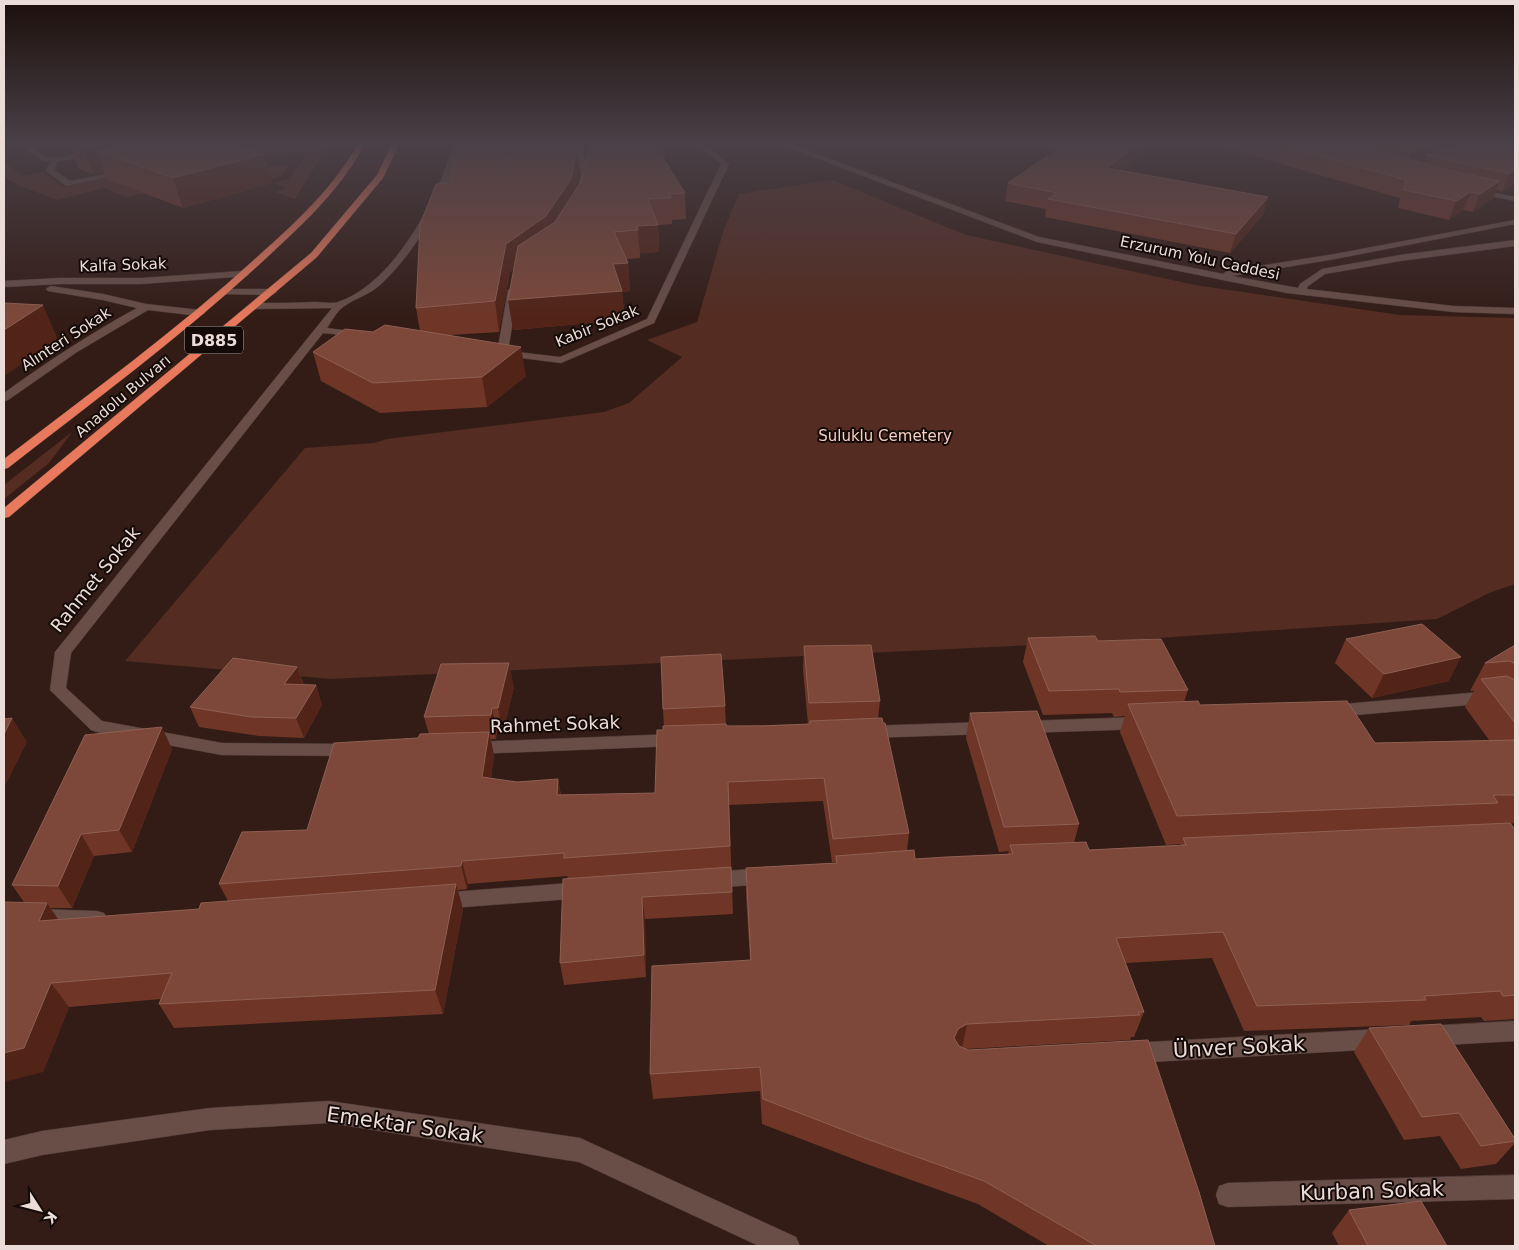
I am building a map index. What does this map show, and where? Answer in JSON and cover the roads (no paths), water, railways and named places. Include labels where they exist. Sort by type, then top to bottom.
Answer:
[{"type":"highway","name":"Anadolu Bulvarı","points":[[4,465],[200,313],[314,210],[322,200]]},
{"type":"highway","name":"Anadolu Bulvarı","points":[[4,514],[272,292],[314,255],[361,200]]},
{"type":"street","points":[[320,330],[339,305],[375,285],[407,248],[436,200]]},
{"type":"street","name":"Kabir Sokak","points":[[515,281],[497,352],[561,360],[651,321],[708,200]]},
{"type":"street","name":"Erzurum Yolu Caddesi","points":[[933,200],[1036,239],[1302,292],[1453,309],[1515,311]]},
{"type":"street","points":[[1214,275],[1283,266],[1515,222]]},
{"type":"street","points":[[1302,292],[1303,286],[1322,272],[1410,257],[1515,243]]},
{"type":"street","points":[[1389,245],[1410,257]]},
{"type":"street","name":"Kalfa Sokak","points":[[4,285],[59,281],[141,281],[244,274]]},
{"type":"street","name":"Kalfa Sokak","points":[[4,285],[66,291],[146,307],[200,313]]},
{"type":"street","points":[[224,292],[272,292]]},
{"type":"street","points":[[254,306],[339,305]]},
{"type":"street","name":"Alınteri Sokak","points":[[4,398],[59,358],[146,307]]},
{"type":"street","points":[[320,330],[368,336]]},
{"type":"street","name":"Rahmet Sokak","points":[[320,330],[63,652],[58,690],[97,726],[222,748],[368,750]]},
{"type":"street","points":[[1319,712],[1493,697],[1515,709]]},
{"type":"street","points":[[849,733],[1163,722]]},
{"type":"street","name":"Rahmet Sokak","points":[[456,748],[692,739]]},
{"type":"street","points":[[695,882],[784,875]]},
{"type":"street","points":[[418,902],[606,888]]},
{"type":"street","points":[[4,916],[111,919]]},
{"type":"street","name":"Ünver Sokak","points":[[1116,1054],[1515,1030]]},
{"type":"street","name":"Emektar Sokak","points":[[4,1152],[42,1143],[210,1119],[329,1112],[580,1150],[787,1246]]},
{"type":"street","name":"Kurban Sokak","points":[[1228,1195],[1515,1187]]},
{"type":"park label","name":"Suluklu Cemetery","points":[[885,436]]}]
